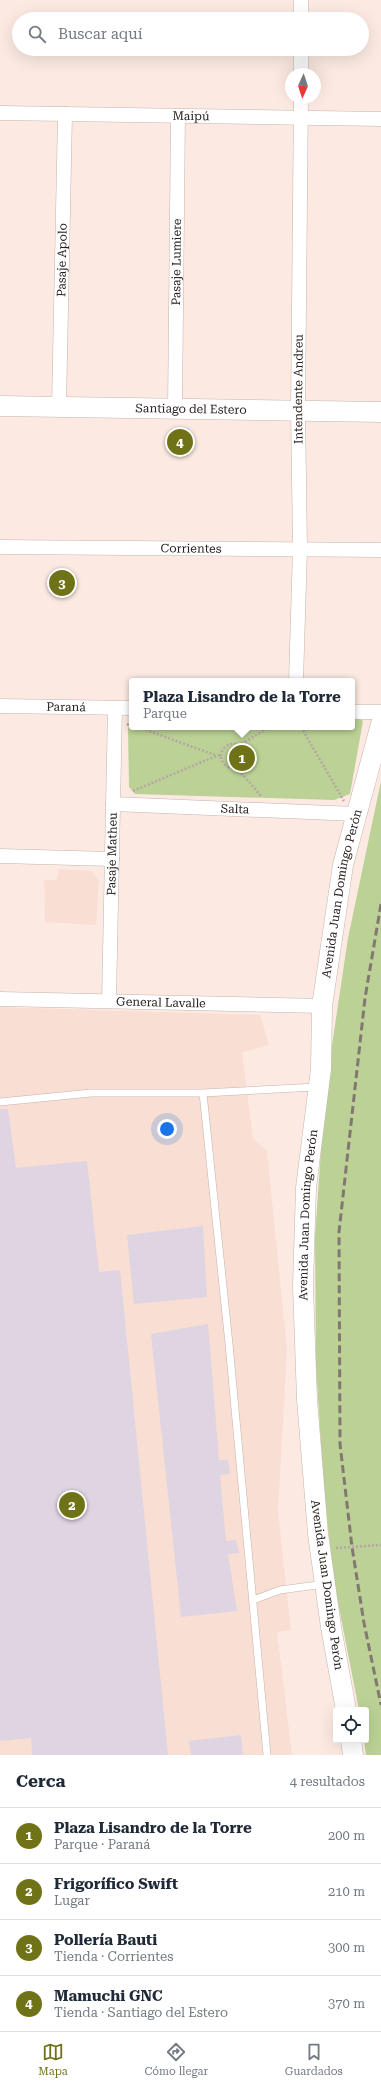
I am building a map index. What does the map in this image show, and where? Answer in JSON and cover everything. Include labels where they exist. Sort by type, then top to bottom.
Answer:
[{"type":"street","points":[[301,12],[302,0]]},
{"type":"street","points":[[301,56],[301,68]]},
{"type":"street","name":"Intendente Andreu","points":[[296,678],[300,549],[298,410],[301,104]]},
{"type":"street","name":"Maipú","points":[[0,113],[381,119]]},
{"type":"street","name":"Pasaje Apolo","points":[[60,407],[65,114]]},
{"type":"street","name":"Pasaje Lumiere","points":[[175,408],[178,116]]},
{"type":"street","name":"Santiago del Estero","points":[[0,406],[381,412]]},
{"type":"street","name":"Corrientes","points":[[0,547],[381,550]]},
{"type":"street","name":"Paraná","points":[[0,706],[129,708]]},
{"type":"street","name":"Pasaje Matheu","points":[[109,1001],[115,708]]},
{"type":"street","points":[[355,712],[381,712]]},
{"type":"street","name":"Avenida Juan Domingo Perón","points":[[346,1707],[320,1550],[307,1399],[303,1286],[306,1188],[319,1087],[322,1006],[351,814],[381,724]]},
{"type":"street","name":"Salta","points":[[113,804],[351,814]]},
{"type":"street","points":[[0,856],[112,858]]},
{"type":"street","name":"General Lavalle","points":[[0,999],[322,1006]]},
{"type":"street","points":[[351,1743],[353,1755]]},
{"type":"lane","points":[[0,1102],[91,1094],[203,1093],[319,1087]]},
{"type":"lane","points":[[203,1093],[229,1344],[267,1755]]},
{"type":"lane","points":[[253,1600],[280,1590],[325,1584]]},
{"type":"path","points":[[146,730],[216,756]]},
{"type":"path","points":[[265,730],[238,746],[229,745],[222,751],[221,760],[227,767],[236,768],[274,811]]},
{"type":"path","points":[[303,730],[351,814]]},
{"type":"path","points":[[236,768],[240,765],[244,757],[244,752],[238,746]]},
{"type":"path","points":[[113,804],[127,794],[221,755]]},
{"type":"path","points":[[320,1550],[381,1545]]},
{"type":"shaded area","points":[[59,869],[92,871],[99,881],[96,925],[45,922],[44,880],[57,880]]},
{"type":"shaded area","points":[[0,1007],[260,1015],[269,1045],[242,1052],[253,1139],[267,1151],[287,1349],[278,1511],[291,1630],[277,1632],[292,1755],[0,1755]]},
{"type":"green space","points":[[355,716],[363,721],[350,794],[334,800],[135,794],[129,787],[128,729],[129,726],[129,730],[355,730]]},
{"type":"green space","points":[[381,781],[381,1755],[366,1755],[364,1743],[369,1743],[369,1707],[358,1707],[334,1582],[324,1491],[316,1366],[315,1237],[325,1092],[348,938]]},
{"type":"building","points":[[189,428],[188,456],[173,455],[171,429]]},
{"type":"building","points":[[70,573],[70,591],[56,593],[53,574]]},
{"type":"building","points":[[0,1109],[8,1109],[16,1168],[87,1161],[99,1272],[120,1270],[168,1755],[32,1755],[31,1738],[0,1741]]},
{"type":"building","points":[[203,1226],[207,1297],[134,1304],[127,1235]]},
{"type":"building","points":[[208,1324],[219,1460],[228,1460],[230,1474],[220,1475],[226,1541],[236,1540],[239,1553],[228,1554],[237,1611],[181,1617],[151,1334]]},
{"type":"building","points":[[241,1735],[243,1755],[191,1755],[189,1741]]},
{"type":"railway","points":[[381,904],[365,998],[339,1232],[340,1444],[352,1547],[364,1623],[381,1705]]},
{"type":"place","name":"Mamuchi GNC","points":[[180,442]]},
{"type":"place","name":"Pollería Bauti","points":[[62,583]]},
{"type":"place","name":"Plaza Lisandro de la Torre","points":[[242,758]]},
{"type":"place","name":"Frigorífico Swift","points":[[72,1505]]}]
